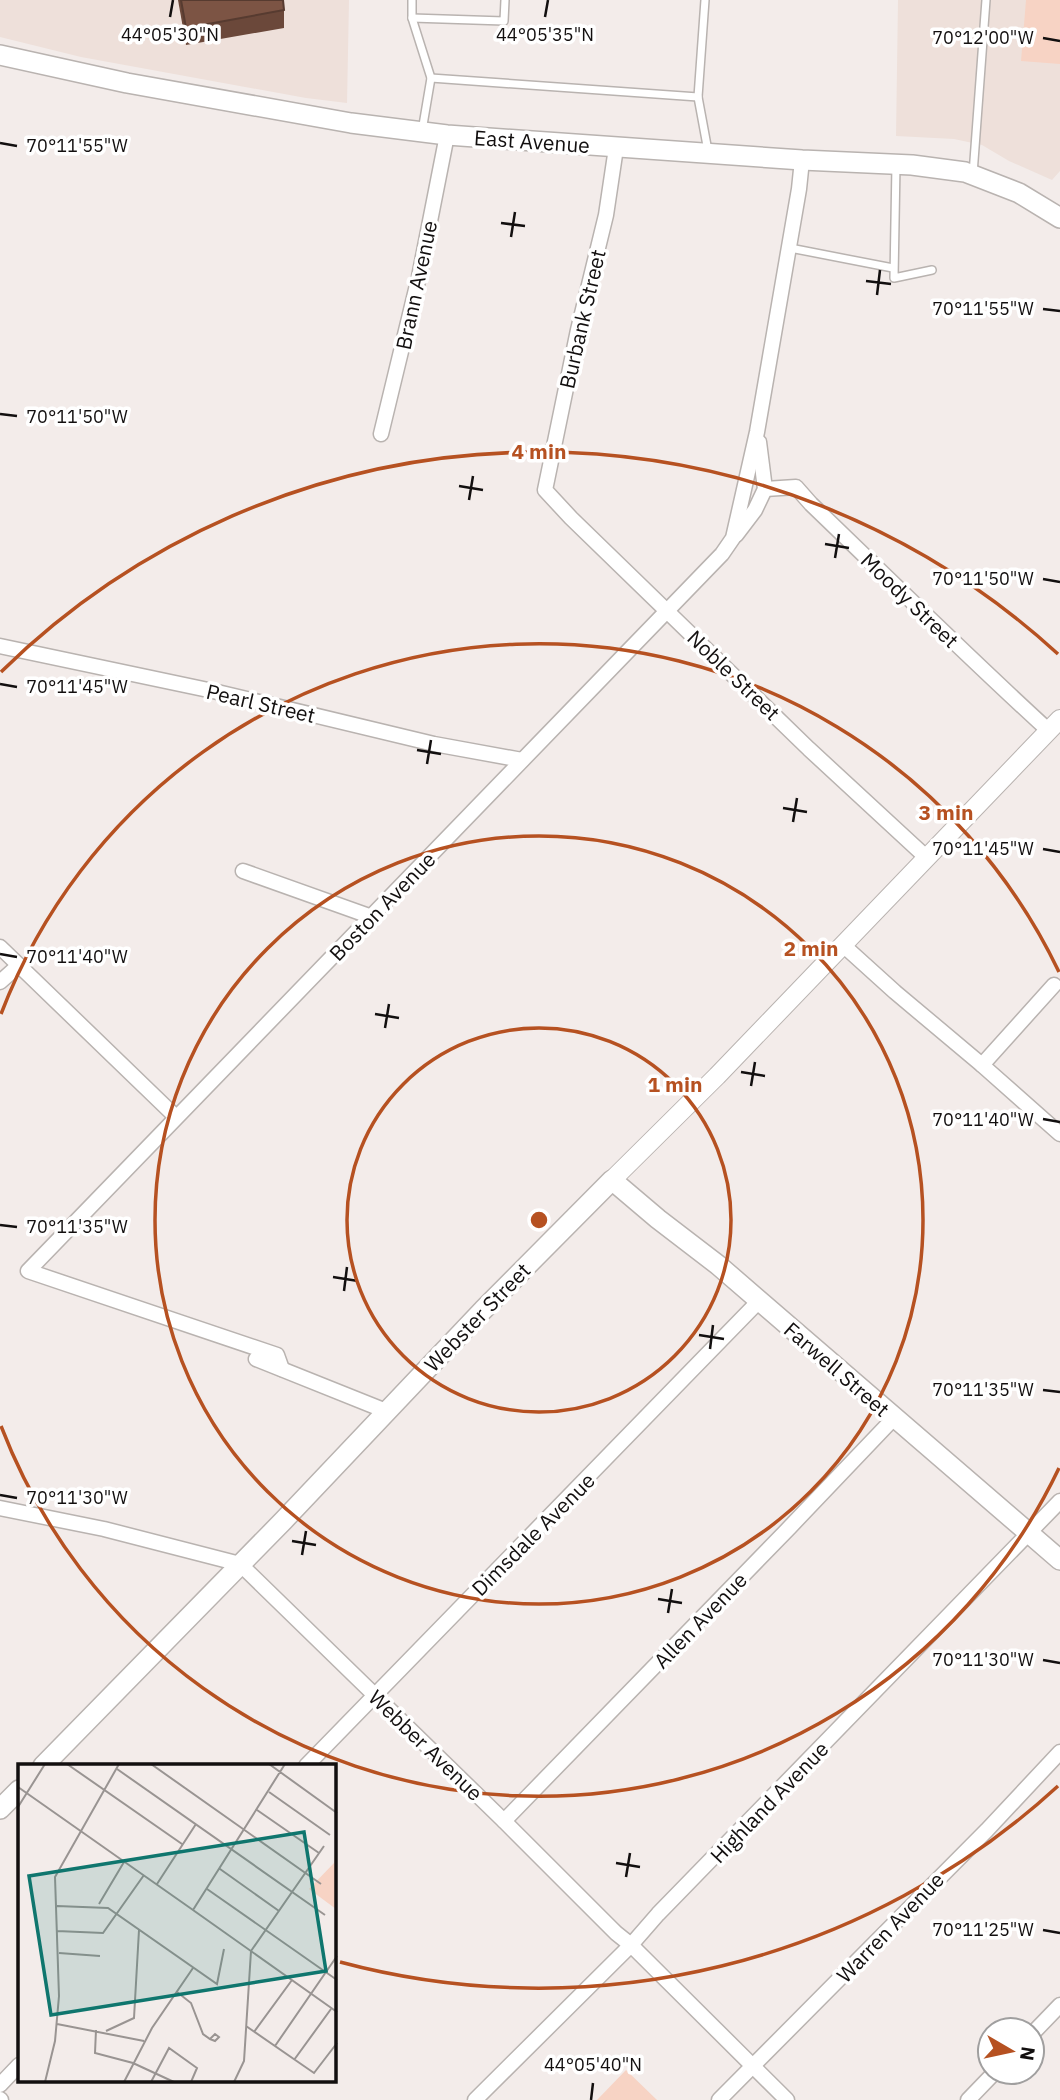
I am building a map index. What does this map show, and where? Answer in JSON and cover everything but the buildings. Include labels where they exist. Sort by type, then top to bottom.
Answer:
[{"type":"main road","name":"East Avenue","points":[[0,55],[141,85],[351,123],[422,132],[616,148],[896,164],[965,172],[1019,193],[1060,218]]},
{"type":"main road","name":"Farwell Street","points":[[612,1180],[718,1265],[1060,1560]]},
{"type":"main road","name":"Webster Street","points":[[45,1764],[612,1180]]},
{"type":"main road","points":[[0,1809],[18,1791]]},
{"type":"street","name":"Brann Avenue","points":[[381,434],[418,277],[447,135]]},
{"type":"street","name":"Burbank Street","points":[[545,489],[578,330],[606,215],[616,148]]},
{"type":"street","name":"Boston Avenue","points":[[733,538],[757,432],[802,160]]},
{"type":"street","name":"Boston Avenue","points":[[282,1369],[277,1355],[28,1271],[722,554],[755,510],[765,489],[757,432]]},
{"type":"street","name":"Moody Street","points":[[765,489],[796,487],[965,655],[1055,725]]},
{"type":"street","name":"Noble Street","points":[[545,489],[570,517],[829,768],[927,858]]},
{"type":"street","name":"Pearl Street","points":[[0,646],[213,691],[434,744],[522,760]]},
{"type":"street","name":"Webster Street","points":[[612,1180],[717,1076],[1055,725]]},
{"type":"street","points":[[243,871],[372,917]]},
{"type":"street","points":[[843,945],[1060,1134]]},
{"type":"street","points":[[0,947],[176,1117]]},
{"type":"street","points":[[0,982],[18,966]]},
{"type":"street","points":[[982,1065],[1054,985]]},
{"type":"street","name":"Dimsdale Avenue","points":[[308,1764],[759,1300]]},
{"type":"street","points":[[256,1359],[386,1411]]},
{"type":"street","name":"Allen Avenue","points":[[503,1821],[894,1418]]},
{"type":"street","name":"Highland Avenue","points":[[475,2100],[631,1945],[658,1914],[1060,1501]]},
{"type":"street","name":"Webber Avenue","points":[[0,1508],[104,1529],[240,1564],[787,2100]]},
{"type":"street","name":"Warren Avenue","points":[[719,2100],[987,1830],[1060,1752]]},
{"type":"street","points":[[1046,2020],[1060,2005]]},
{"type":"street","points":[[0,2085],[18,2066]]},
{"type":"street","points":[[968,2100],[982,2086]]},
{"type":"lane","points":[[412,0],[412,18],[430,79],[422,132]]},
{"type":"lane","points":[[412,18],[504,21],[505,0]]},
{"type":"lane","points":[[705,0],[698,97],[708,152]]},
{"type":"lane","points":[[973,175],[986,0]]},
{"type":"lane","points":[[430,79],[698,97]]},
{"type":"lane","points":[[896,164],[894,278],[932,271]]},
{"type":"lane","points":[[789,248],[893,268]]},
{"type":"shaded area","points":[[0,0],[349,0],[347,103],[81,57],[0,37]]},
{"type":"shaded area","points":[[898,0],[1060,0],[1060,171],[1052,180],[1009,161],[982,145],[954,139],[896,136]]},
{"type":"shaded area","points":[[1026,0],[1060,0],[1060,64],[1021,61]]},
{"type":"shaded area","points":[[626,2070],[657,2100],[597,2100]]}]
